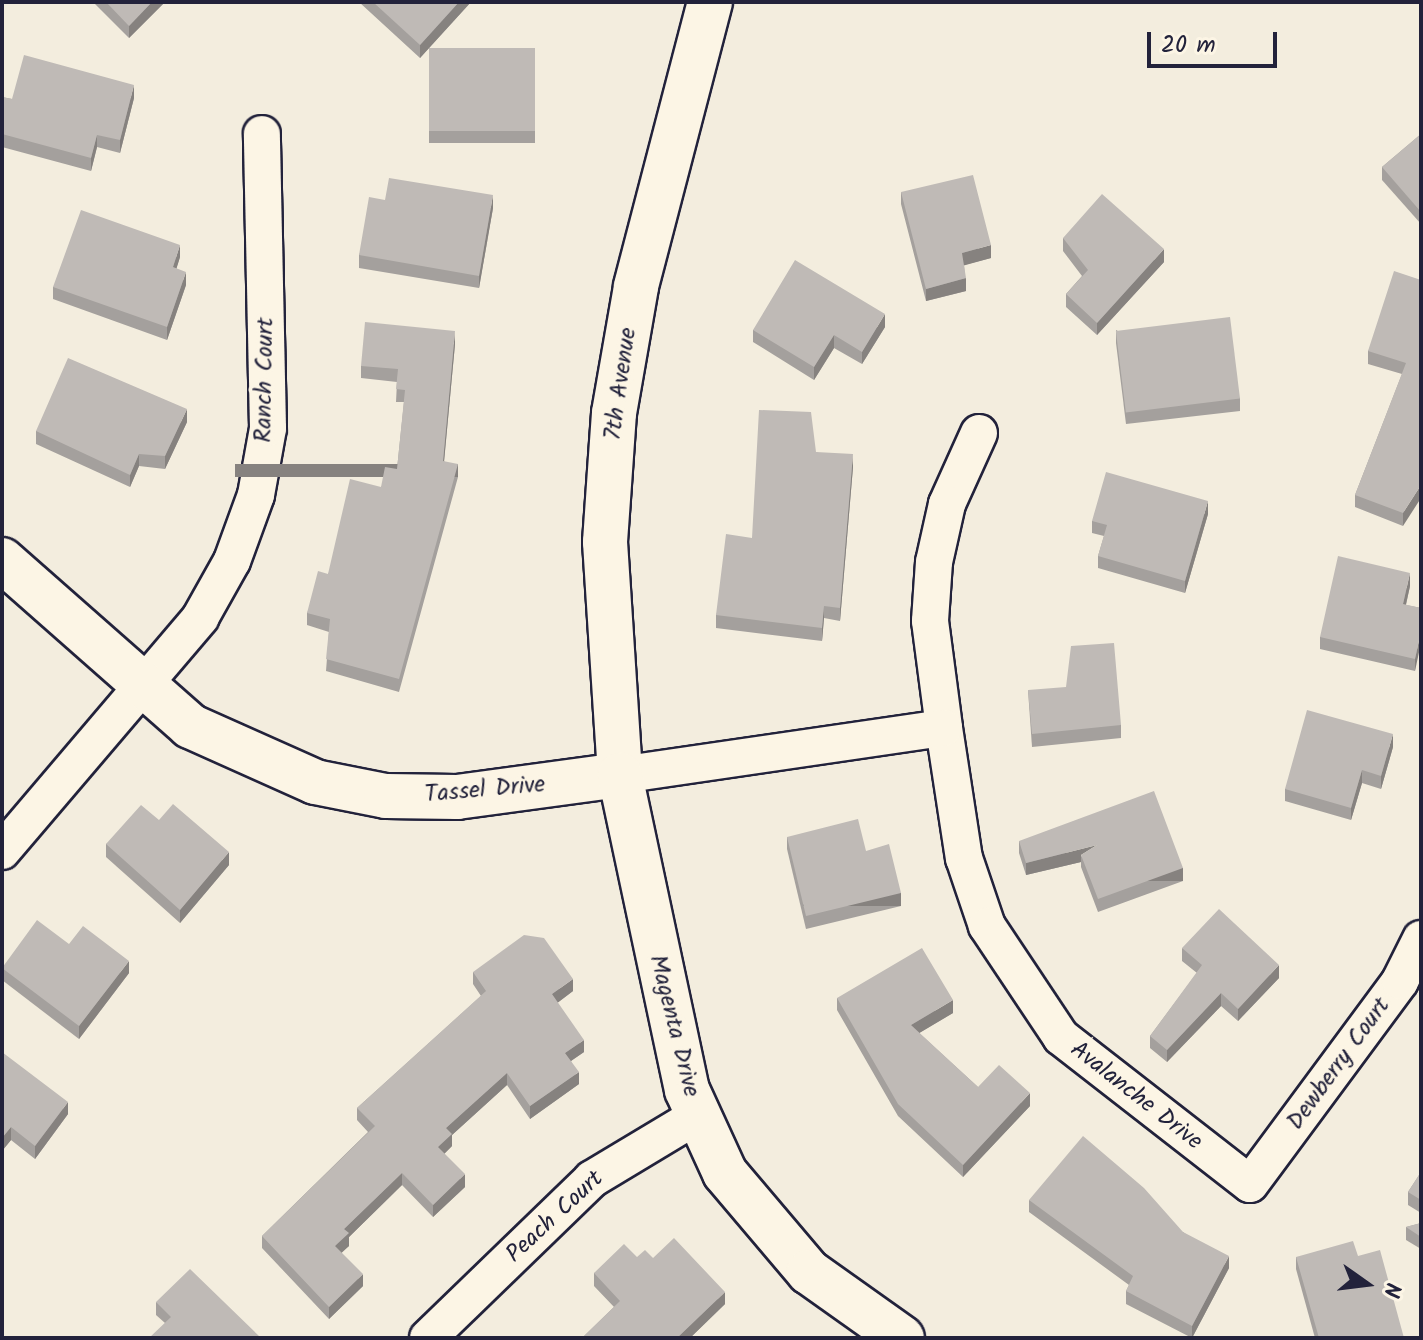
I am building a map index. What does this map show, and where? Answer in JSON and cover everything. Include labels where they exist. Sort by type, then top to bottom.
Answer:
[{"type":"main road","name":"7th Avenue","points":[[620,775],[606,570],[614,413],[636,287],[710,2]]},
{"type":"main road","name":"Tassel Drive","points":[[2,560],[142,688],[252,759],[386,796],[457,797],[620,775]]},
{"type":"main road","name":"Magenta Drive","points":[[620,775],[697,1116],[762,1225],[809,1272],[902,1338]]},
{"type":"street","name":"Ranch Court","points":[[2,851],[200,618],[232,561],[256,495],[269,385],[262,134]]},
{"type":"street","name":"Avalanche Drive","points":[[979,433],[947,504],[934,562],[930,621],[964,858],[987,926],[1019,983],[1061,1037],[1112,1081],[1250,1184]]},
{"type":"street","name":"Tassel Drive","points":[[620,775],[944,728]]},
{"type":"street","name":"Dewberry Court","points":[[1250,1184],[1400,981],[1421,939]]},
{"type":"street","name":"Peach Court","points":[[428,1338],[592,1179],[697,1116]]},
{"type":"building","points":[[106,2],[152,2],[129,26]]},
{"type":"building","points":[[373,2],[459,2],[420,45]]},
{"type":"building","points":[[429,48],[535,48],[535,131],[429,131]]},
{"type":"building","points":[[24,55],[134,85],[120,140],[97,135],[91,158],[2,134],[2,97],[12,99]]},
{"type":"building","points":[[1421,134],[1421,212],[1382,167]]},
{"type":"building","points":[[973,175],[991,245],[962,253],[966,278],[926,289],[901,192]]},
{"type":"building","points":[[389,178],[493,195],[479,276],[359,255],[369,197],[385,200]]},
{"type":"building","points":[[1102,194],[1164,249],[1097,323],[1066,294],[1088,270],[1063,238]]},
{"type":"building","points":[[81,210],[180,245],[173,267],[186,272],[167,327],[53,287]]},
{"type":"building","points":[[795,260],[885,314],[862,352],[834,335],[814,367],[753,330]]},
{"type":"building","points":[[1394,271],[1421,280],[1421,485],[1403,513],[1355,495],[1406,363],[1368,351]]},
{"type":"building","points":[[1230,317],[1240,398],[1126,412],[1116,331]]},
{"type":"building","points":[[365,322],[455,331],[443,461],[458,464],[399,679],[326,659],[330,619],[307,613],[318,571],[328,574],[350,479],[381,487],[385,467],[397,469],[405,390],[396,389],[398,369],[361,366]]},
{"type":"building","points":[[68,358],[187,409],[165,456],[139,454],[130,475],[36,431]]},
{"type":"building","points":[[759,410],[811,412],[816,452],[853,454],[840,608],[824,606],[822,628],[716,615],[726,534],[752,538]]},
{"type":"building","points":[[1106,472],[1208,501],[1185,581],[1098,556],[1107,525],[1092,521]]},
{"type":"building","points":[[1338,556],[1410,573],[1403,604],[1421,608],[1421,631],[1415,659],[1320,637]]},
{"type":"building","points":[[1114,643],[1121,725],[1032,734],[1028,690],[1066,687],[1071,646]]},
{"type":"building","points":[[1307,710],[1393,734],[1381,776],[1362,770],[1351,808],[1285,789]]},
{"type":"building","points":[[1154,791],[1183,868],[1098,899],[1081,855],[1097,845],[1026,863],[1019,841]]},
{"type":"building","points":[[173,804],[229,852],[180,910],[106,844],[141,805],[159,820]]},
{"type":"building","points":[[858,819],[866,851],[889,844],[901,893],[806,916],[787,837]]},
{"type":"building","points":[[1219,909],[1279,965],[1238,1009],[1221,993],[1167,1050],[1150,1036],[1202,965],[1182,948]]},
{"type":"building","points":[[37,920],[69,944],[83,926],[129,961],[79,1026],[2,968]]},
{"type":"building","points":[[524,935],[544,938],[573,979],[552,994],[584,1040],[565,1053],[579,1072],[530,1106],[507,1073],[446,1128],[452,1134],[438,1147],[465,1174],[433,1205],[402,1173],[344,1229],[349,1233],[335,1246],[363,1274],[329,1307],[262,1236],[375,1126],[357,1108],[486,991],[473,972]]},
{"type":"building","points":[[922,948],[953,1000],[911,1025],[978,1087],[999,1065],[1030,1093],[963,1165],[898,1104],[837,998]]},
{"type":"building","points":[[2,1052],[68,1102],[35,1146],[11,1127],[2,1138]]},
{"type":"building","points":[[1083,1136],[1144,1188],[1183,1232],[1229,1256],[1192,1326],[1126,1291],[1133,1276],[1029,1200]]},
{"type":"building","points":[[1421,1172],[1421,1200],[1408,1192]]},
{"type":"building","points":[[1421,1223],[1421,1237],[1406,1227]]},
{"type":"building","points":[[674,1238],[725,1292],[677,1338],[582,1338],[620,1301],[594,1273],[624,1244],[637,1257],[645,1250],[653,1258]]},
{"type":"building","points":[[1353,1241],[1358,1256],[1380,1250],[1404,1338],[1319,1338],[1296,1257]]},
{"type":"building","points":[[190,1269],[259,1336],[149,1338],[171,1317],[156,1302]]}]
